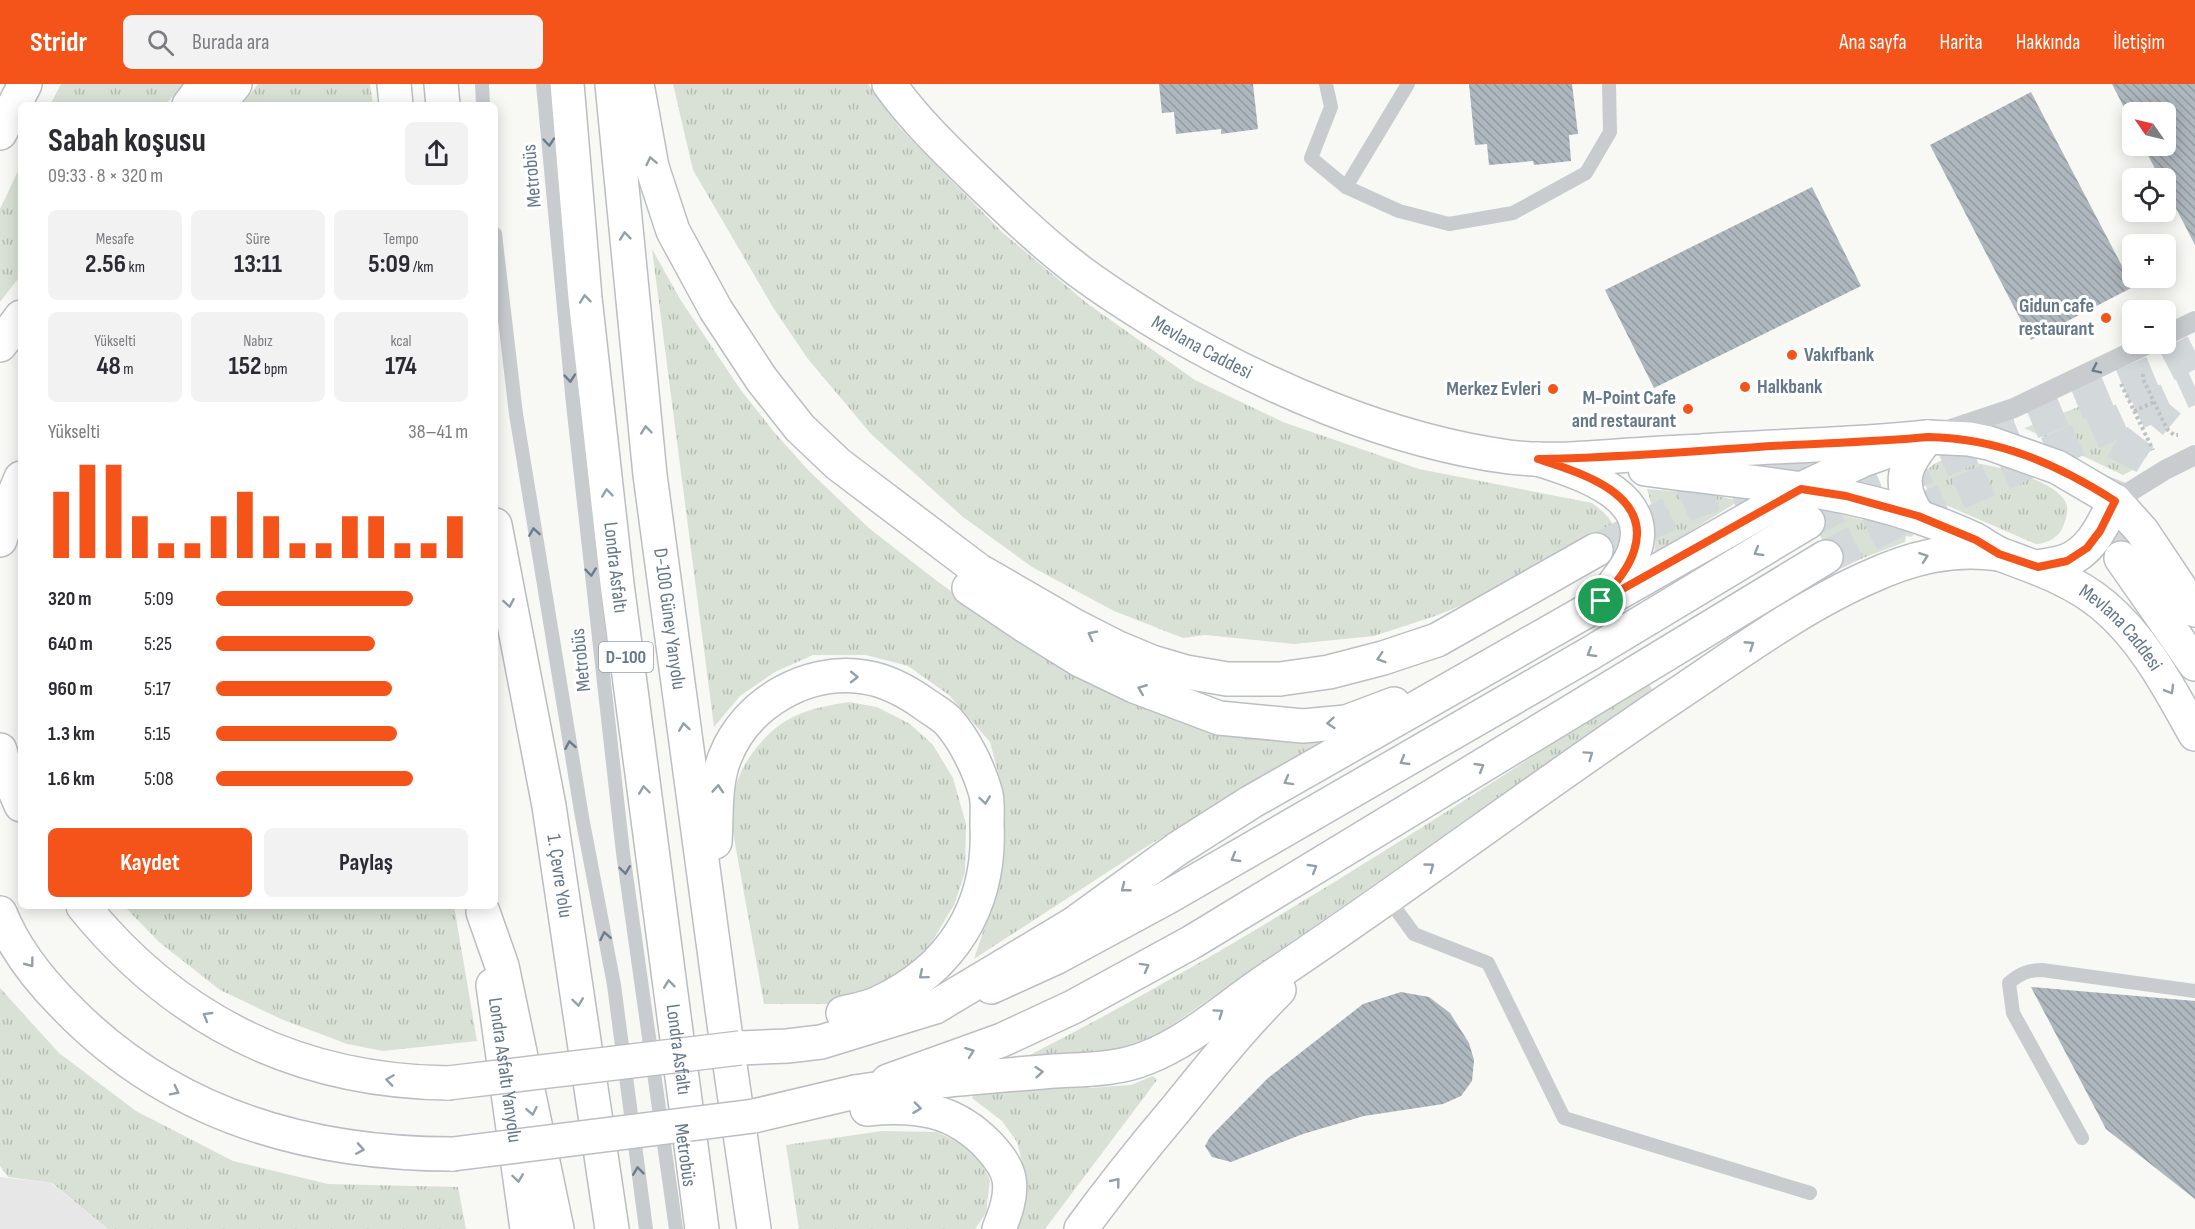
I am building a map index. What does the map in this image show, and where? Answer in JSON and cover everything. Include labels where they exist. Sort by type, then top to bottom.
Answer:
[{"type":"main road","points":[[0,133],[25,84]]},
{"type":"main road","points":[[191,102],[205,84]]},
{"type":"main road","points":[[220,102],[235,84]]},
{"type":"main road","points":[[394,84],[396,102]]},
{"type":"main road","points":[[441,84],[443,102]]},
{"type":"main road","name":"Londra Asfaltı","points":[[567,84],[585,298],[617,584],[702,1229]]},
{"type":"main road","name":"D-100 Güney Yanyolu","points":[[612,84],[650,475],[754,1229]]},
{"type":"main road","points":[[637,84],[652,167],[673,231],[716,310],[762,380],[800,428],[838,464],[978,570],[1065,621],[1116,647],[1152,662],[1227,680],[1280,680],[1329,672],[1383,658],[1437,640],[1596,550]]},
{"type":"main road","name":"Mevlana Caddesi","points":[[889,84],[905,107],[1015,217],[1070,264],[1115,297],[1235,366],[1302,398],[1375,424],[1461,449],[1538,459],[1594,459],[1781,446],[1882,442],[1928,437]]},
{"type":"main road","points":[[0,345],[18,321]]},
{"type":"main road","points":[[1918,516],[1910,504],[1905,487],[1905,474],[1913,455],[1928,437]]},
{"type":"main road","points":[[935,1007],[1072,925],[1177,849],[1251,802],[1601,601],[1801,489],[1863,460],[1928,437],[1969,439],[1998,446],[2057,467],[2115,501],[2142,531],[2195,610]]},
{"type":"main road","points":[[1538,459],[1572,471],[1613,490],[1625,503],[1634,518],[1637,535],[1634,550],[1626,568],[1601,601]]},
{"type":"main road","name":"Mevlana Caddesi","points":[[1594,459],[1662,471],[1846,496],[1918,516],[1976,540],[1999,554],[2038,567],[2104,605],[2127,629],[2148,653],[2195,734]]},
{"type":"main road","points":[[838,464],[857,490],[909,542],[965,585],[1027,627],[1080,660],[1134,686],[1219,718],[1303,726],[1346,722],[1408,699],[1522,648]]},
{"type":"main road","points":[[0,540],[18,485]]},
{"type":"main road","points":[[2038,567],[2067,561],[2087,548],[2100,531],[2115,501]]},
{"type":"main road","points":[[85,909],[144,971],[187,1004],[237,1034],[285,1055],[359,1076],[406,1082],[448,1083],[740,1048],[821,1042],[935,1007],[994,986],[1057,957],[1168,897],[1589,654],[1808,522]]},
{"type":"main road","name":"1. Çevre Yolu","points":[[498,541],[549,806],[612,1229]]},
{"type":"main road","points":[[754,1116],[855,1092],[945,1080],[1113,1066],[1145,1059],[1185,1037],[1331,938],[1635,722],[1816,604],[1866,578],[1933,554],[1976,550],[1999,554]]},
{"type":"main road","points":[[855,1092],[1002,1040],[1073,1007],[1192,942],[1826,557]]},
{"type":"main road","points":[[2121,558],[2195,664]]},
{"type":"main road","points":[[709,910],[717,823],[718,782],[725,756],[744,724],[774,696],[806,682],[834,676],[865,677],[909,694],[947,720],[968,750],[986,795],[988,847],[983,886],[971,917],[956,942],[915,982],[877,1004],[791,1026],[740,1048]]},
{"type":"main road","points":[[0,750],[18,799]]},
{"type":"main road","points":[[483,909],[502,966],[557,1229]]},
{"type":"main road","name":"Londra Asfaltı Yanyolu","points":[[483,909],[527,1229]]},
{"type":"main road","points":[[0,914],[26,958],[53,994],[82,1024],[120,1056],[157,1082],[232,1117],[321,1142],[375,1151],[453,1154],[754,1116],[907,1107],[942,1113],[968,1127],[1000,1157],[1009,1179],[1008,1206],[999,1229]]},
{"type":"main road","points":[[1081,1229],[1217,1057],[1251,1018],[1331,938]]},
{"type":"main road","points":[[743,1154],[760,1179],[776,1229]]},
{"type":"street","points":[[2176,330],[2195,321]]},
{"type":"street","points":[[1928,437],[2014,408],[2127,354]]},
{"type":"street","points":[[2115,501],[2195,455]]},
{"type":"lane","points":[[482,84],[483,102]]},
{"type":"lane","name":"Metrobüs","points":[[543,84],[574,416],[623,853],[676,1229]]},
{"type":"lane","points":[[1326,84],[1331,107],[1311,158],[1346,187],[1400,212],[1449,224],[1513,213],[1586,173],[1610,132],[1609,84]]},
{"type":"lane","points":[[1346,187],[1408,84]]},
{"type":"lane","points":[[498,260],[516,414],[574,770],[614,985],[646,1229]]},
{"type":"lane","points":[[1387,897],[1414,934],[1488,963],[1564,1118],[1810,1193]]},
{"type":"lane","points":[[2082,1138],[2013,1013],[2009,983],[2022,973],[2042,970],[2195,991]]},
{"type":"path","points":[[2110,362],[2163,472]]},
{"type":"path","points":[[2147,366],[2143,372],[2143,379],[2167,429],[2174,435],[2180,435]]},
{"type":"path","points":[[2134,411],[2154,402]]},
{"type":"shaded area","points":[[0,1177],[51,1183],[108,1229],[0,1229]]},
{"type":"green space","points":[[61,84],[184,84],[168,102],[52,102]]},
{"type":"green space","points":[[258,84],[370,84],[373,102],[243,102]]},
{"type":"green space","points":[[673,84],[868,84],[900,128],[1003,233],[1088,304],[1195,380],[1283,422],[1419,469],[1592,503],[1607,516],[1615,529],[1615,544],[1608,563],[1590,534],[1475,600],[1435,616],[1374,636],[1294,644],[1205,635],[1183,638],[1114,611],[1032,567],[963,517],[871,434],[808,359],[774,309],[693,170]]},
{"type":"green space","points":[[18,171],[18,279],[0,302],[0,209]]},
{"type":"green space","points":[[652,249],[680,299],[740,389],[774,432],[809,471],[870,529],[937,581],[995,623],[1221,734],[1274,740],[1324,740],[1146,847],[974,959],[999,884],[1005,799],[990,742],[949,695],[908,666],[866,655],[813,655],[775,672],[740,696],[714,727]]},
{"type":"green space","points":[[2086,404],[2105,444],[2127,437],[2140,466],[2123,475],[2024,428]]},
{"type":"green space","points":[[1845,455],[1806,475],[1715,464]]},
{"type":"green space","points":[[1943,460],[1972,462],[2009,470],[2044,483],[2065,501],[2067,515],[2062,529],[2053,538],[2036,544],[1934,500],[1926,488],[1926,472],[1935,463]]},
{"type":"green space","points":[[1647,489],[1710,494],[1739,501],[1654,554],[1654,521]]},
{"type":"green space","points":[[1804,505],[1914,533],[1912,537],[1906,536],[1905,542],[1838,570]]},
{"type":"green space","points":[[1648,682],[1653,691],[1152,1039],[1128,1048],[1026,1057],[1106,1015],[1264,925]]},
{"type":"green space","points":[[849,702],[877,707],[910,724],[933,745],[953,778],[966,824],[965,872],[954,905],[930,945],[903,974],[835,1004],[764,1004],[732,827],[732,806],[736,787],[746,762],[773,730],[795,716],[808,711]]},
{"type":"green space","points":[[127,909],[455,909],[477,1041],[383,1051],[347,1044],[281,1019],[220,990],[159,942]]},
{"type":"green space","points":[[0,988],[59,1053],[136,1111],[233,1161],[328,1184],[458,1187],[466,1229],[108,1229],[52,1183],[8,1177],[0,1166]]},
{"type":"green space","points":[[1153,1076],[1157,1080],[1045,1229],[1012,1229],[1025,1202],[1025,1173],[1017,1142],[1002,1121],[972,1098],[976,1090],[1088,1084],[1089,1088],[1131,1085]]},
{"type":"green space","points":[[882,1131],[936,1132],[959,1142],[978,1156],[990,1180],[986,1213],[975,1229],[799,1229],[786,1145]]},
{"type":"building","points":[[1159,84],[1253,84],[1258,129],[1221,134],[1221,129],[1176,134],[1174,112],[1162,113]]},
{"type":"building","points":[[1469,84],[1572,84],[1578,134],[1569,135],[1571,161],[1534,165],[1533,161],[1489,165],[1487,144],[1475,145]]},
{"type":"building","points":[[2112,84],[2195,84],[2195,245],[2176,208],[2176,168],[2155,168],[2148,156],[2176,156],[2176,102],[2122,104]]},
{"type":"building","points":[[2031,92],[2122,266],[2122,288],[2131,288],[2031,340],[1930,145]]},
{"type":"building","points":[[1812,187],[1861,286],[1654,388],[1605,290]]},
{"type":"building","points":[[2031,987],[2195,1001],[2195,1199],[2106,1129]]},
{"type":"building","points":[[1401,992],[1429,997],[1450,1013],[1469,1043],[1474,1060],[1472,1081],[1461,1096],[1443,1104],[1364,1116],[1303,1134],[1231,1162],[1212,1157],[1205,1146],[1210,1137],[1268,1078],[1363,1004]]},
{"type":"tunnel","points":[[1808,522],[1860,495],[2158,370],[2195,351]]},
{"type":"tunnel","points":[[1826,557],[1893,523],[2195,387]]},
{"type":"tunnel","points":[[2121,558],[2112,535],[2109,513],[2116,478],[2133,447],[2168,403]]},
{"type":"tunnel","points":[[1962,431],[2014,431]]},
{"type":"tunnel","points":[[1596,550],[1691,503],[1853,448]]},
{"type":"place","name":"Gidun cafe restaurant","points":[[2106,318]]},
{"type":"place","name":"Vakıfbank","points":[[1792,355]]},
{"type":"place","name":"Halkbank","points":[[1745,387]]},
{"type":"place","name":"Merkez Evleri","points":[[1553,389]]},
{"type":"place","name":"M-Point Cafe and restaurant","points":[[1688,409]]},
{"type":"route","points":[[1948,437],[1989,443],[2057,467],[2115,501],[2100,531],[2087,548],[2067,561],[2038,567],[1999,554],[1976,540],[1918,516],[1846,496],[1801,489],[1601,601],[1626,568],[1634,550],[1637,535],[1634,518],[1625,503],[1613,490],[1592,479],[1538,459],[1594,459],[1948,437]]}]
